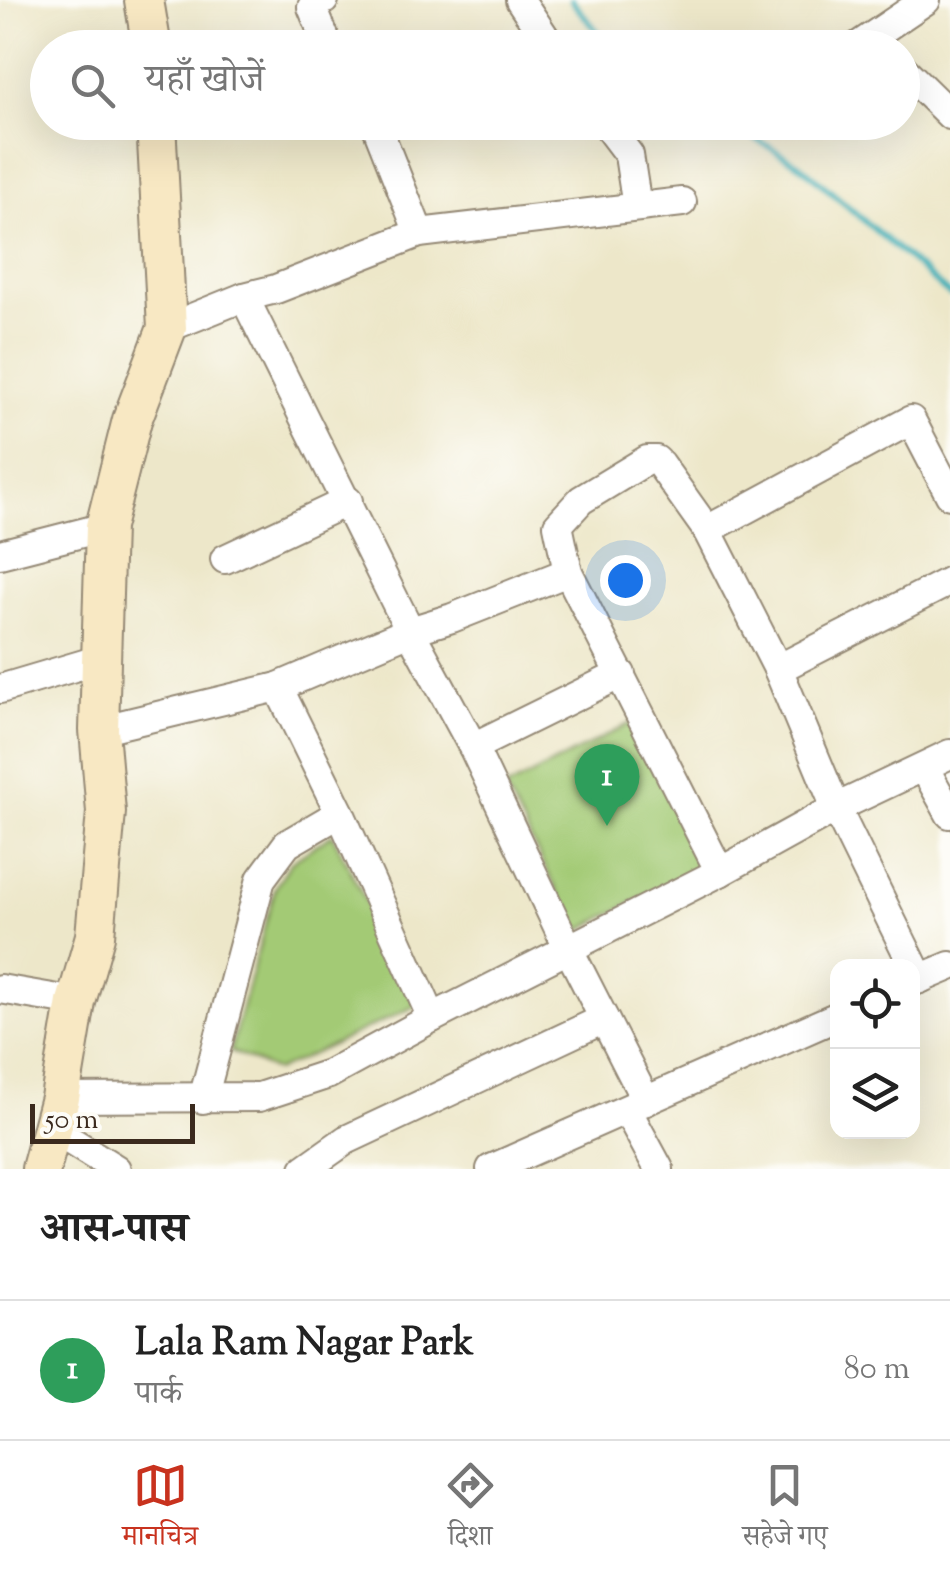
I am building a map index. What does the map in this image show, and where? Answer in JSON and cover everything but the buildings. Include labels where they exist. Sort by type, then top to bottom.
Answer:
[{"type":"street","points":[[144,0],[149,30]]},
{"type":"street","points":[[322,30],[312,7],[324,0]]},
{"type":"street","points":[[520,0],[540,30]]},
{"type":"street","points":[[887,30],[926,0]]},
{"type":"street","points":[[920,86],[950,115]]},
{"type":"street","points":[[40,1169],[94,936],[105,830],[99,730],[105,527],[132,420],[168,328],[157,140]]},
{"type":"street","points":[[382,140],[418,233]]},
{"type":"street","points":[[617,140],[629,156],[637,207]]},
{"type":"street","points":[[168,328],[418,233],[682,202]]},
{"type":"street","points":[[244,296],[410,631],[473,747],[604,1019],[659,1169]]},
{"type":"street","points":[[707,530],[910,420],[950,495]]},
{"type":"street","points":[[720,872],[568,572],[558,525],[582,500],[647,460],[660,464],[707,530],[778,669],[906,959]]},
{"type":"street","points":[[225,559],[348,501]]},
{"type":"street","points":[[0,554],[105,527]]},
{"type":"street","points":[[99,730],[278,687],[410,631],[568,572]]},
{"type":"street","points":[[778,669],[950,581]]},
{"type":"street","points":[[0,689],[100,659]]},
{"type":"street","points":[[473,747],[622,674]]},
{"type":"street","points":[[278,687],[432,1018]]},
{"type":"street","points":[[56,1113],[203,1099],[260,1098],[328,1074],[836,808],[950,754]]},
{"type":"street","points":[[924,767],[950,814]]},
{"type":"street","points":[[203,1099],[261,879],[288,844],[340,814]]},
{"type":"street","points":[[920,979],[950,966]]},
{"type":"street","points":[[0,989],[76,1002]]},
{"type":"street","points":[[306,1169],[346,1140],[604,1019]]},
{"type":"street","points":[[491,1169],[830,1020]]},
{"type":"street","points":[[56,1113],[116,1169]]},
{"type":"green space","points":[[635,721],[709,863],[578,931],[505,789]]},
{"type":"green space","points":[[332,834],[418,1005],[276,1071],[230,1051],[276,886],[291,862]]},
{"type":"waterway","points":[[571,0],[596,30]]},
{"type":"waterway","points":[[758,140],[800,165],[950,295]]},
{"type":"place","name":"Lala Ram Nagar Park","points":[[607,826]]}]
